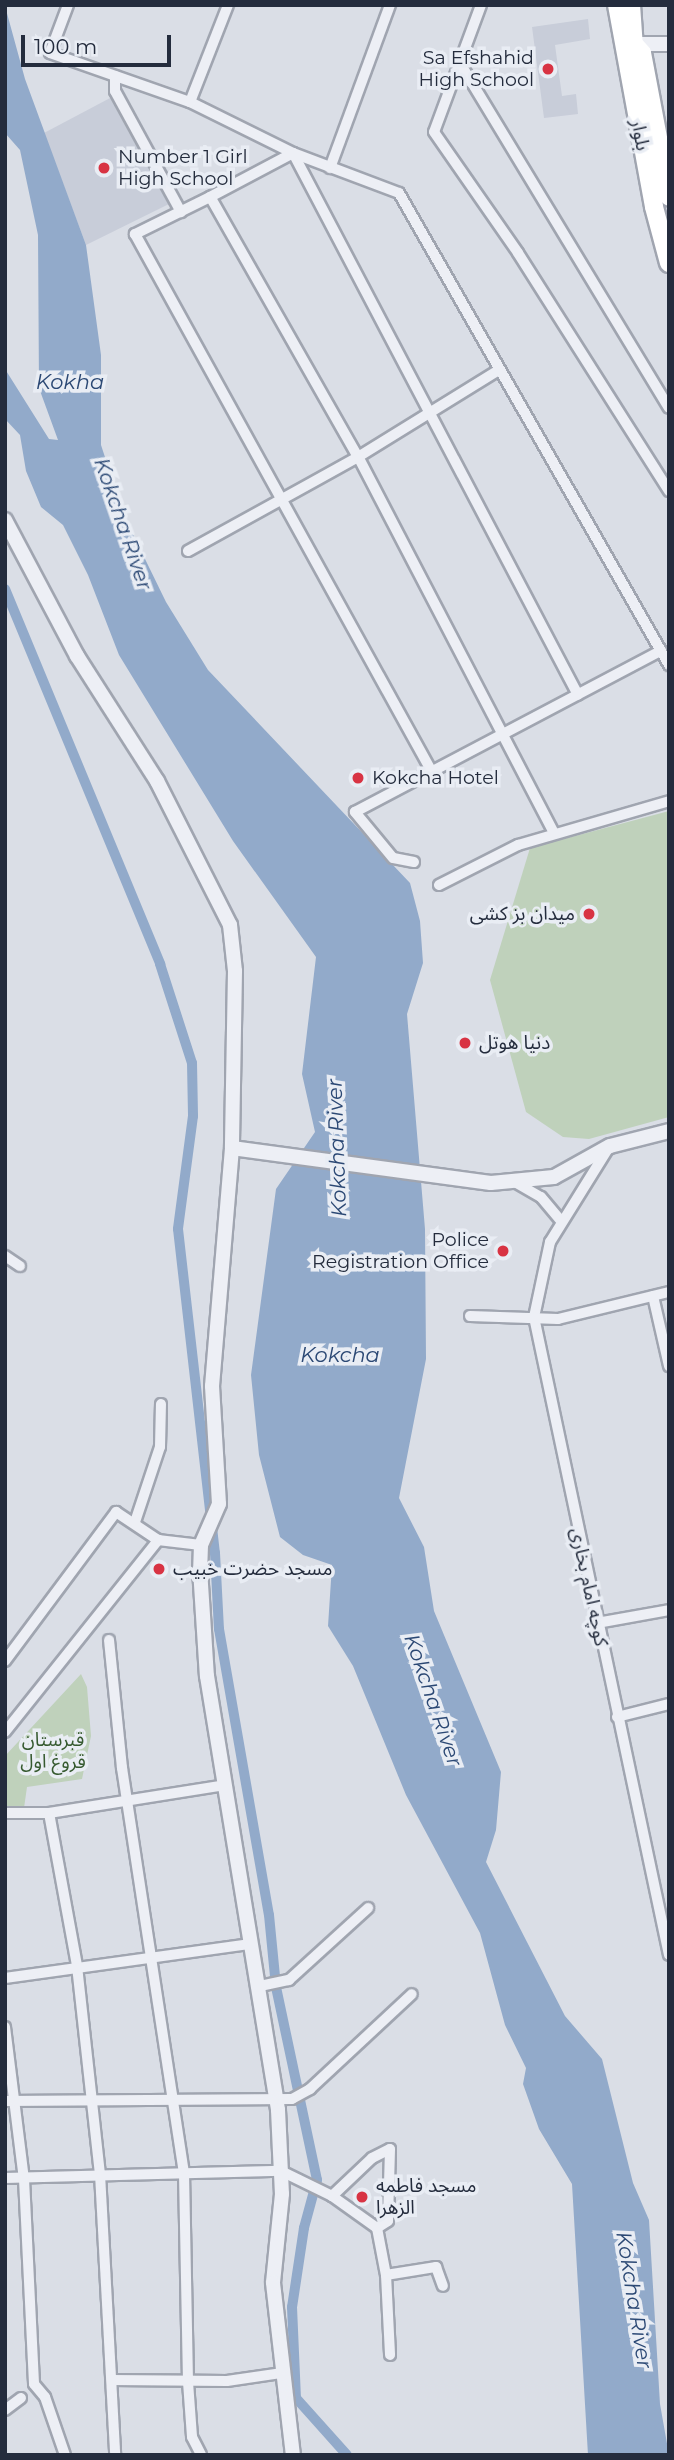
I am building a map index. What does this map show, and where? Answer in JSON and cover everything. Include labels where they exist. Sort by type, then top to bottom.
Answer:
[{"type":"main road","name":"بلوار","points":[[617,5],[654,207],[669,263]]},
{"type":"main road","name":"بلوار","points":[[631,5],[634,44],[642,54],[669,196]]},
{"type":"street","points":[[68,5],[50,52],[190,103],[293,153],[399,193],[669,665]]},
{"type":"street","points":[[190,103],[228,5]]},
{"type":"street","points":[[330,168],[390,5]]},
{"type":"street","points":[[481,5],[434,132],[518,253],[669,491]]},
{"type":"street","points":[[634,44],[669,44]]},
{"type":"street","points":[[460,63],[669,408]]},
{"type":"street","points":[[115,76],[115,91],[181,212]]},
{"type":"street","points":[[293,153],[135,234],[432,772]]},
{"type":"street","points":[[293,153],[578,695]]},
{"type":"street","points":[[210,197],[358,457],[554,832]]},
{"type":"street","points":[[188,551],[358,457],[499,370]]},
{"type":"street","points":[[5,520],[77,656],[157,781],[230,925],[235,971],[232,1148],[212,1386],[219,1504],[201,1545],[207,1676],[251,1944],[266,1985],[281,2171],[273,2283],[293,2455]]},
{"type":"street","points":[[414,862],[393,858],[355,812],[661,651]]},
{"type":"street","points":[[439,885],[518,845],[554,832],[669,801]]},
{"type":"street","points":[[232,1148],[439,1178],[513,1181],[554,1177],[610,1146],[669,1131]]},
{"type":"street","name":"کوچه امام بخاری","points":[[610,1146],[561,1221],[543,1268],[534,1317],[669,1955]]},
{"type":"street","points":[[513,1181],[541,1197],[561,1221]]},
{"type":"street","points":[[5,1256],[20,1266]]},
{"type":"street","points":[[470,1317],[558,1319],[669,1292]]},
{"type":"street","points":[[653,1296],[669,1366]]},
{"type":"street","points":[[135,1522],[160,1447],[161,1404]]},
{"type":"street","points":[[5,1661],[116,1511],[158,1540],[201,1545]]},
{"type":"street","points":[[5,1732],[158,1540]]},
{"type":"street","points":[[597,1623],[669,1610]]},
{"type":"street","points":[[109,1640],[127,1798],[176,2101],[184,2173],[188,2382],[192,2437],[201,2455]]},
{"type":"street","points":[[617,1717],[669,1704]]},
{"type":"street","points":[[5,1813],[49,1813],[127,1798],[225,1785]]},
{"type":"street","points":[[49,1813],[77,1966],[100,2174],[115,2455]]},
{"type":"street","points":[[266,1985],[289,1980],[368,1909]]},
{"type":"street","points":[[5,1978],[251,1944]]},
{"type":"street","points":[[9,2101],[292,2099],[310,2090],[412,1994]]},
{"type":"street","points":[[5,2027],[9,2101],[24,2179],[34,2384],[45,2398],[65,2455]]},
{"type":"street","points":[[326,2193],[372,2158],[390,2149],[388,2221],[377,2228]]},
{"type":"street","points":[[5,2178],[281,2171],[326,2193],[377,2228],[386,2275],[390,2355]]},
{"type":"street","points":[[386,2275],[436,2267],[443,2286]]},
{"type":"street","points":[[112,2380],[188,2382],[282,2373]]},
{"type":"street","points":[[5,2410],[21,2398]]},
{"type":"shaded area","name":"Sa Efshahid High School","points":[[588,19],[590,39],[555,45],[562,96],[576,94],[578,114],[544,118],[532,27]]},
{"type":"shaded area","name":"Number 1 Girl High School","points":[[112,97],[169,204],[86,245],[44,133]]},
{"type":"green space","name":"میدان بز کشی","points":[[669,811],[669,1117],[589,1139],[563,1137],[526,1112],[490,980],[530,848]]},
{"type":"green space","name":"قبرستان قروغ اول","points":[[81,1674],[87,1687],[91,1736],[82,1779],[27,1787],[24,1808],[5,1808],[5,1756]]},
{"type":"water","name":"Kokcha","points":[[5,6],[25,79],[86,245],[101,355],[101,445],[125,518],[166,602],[208,670],[410,883],[420,921],[423,963],[407,1014],[425,1229],[426,1359],[399,1498],[424,1547],[434,1611],[501,1772],[496,1830],[486,1862],[565,2016],[602,2059],[633,2183],[649,2220],[660,2404],[669,2455],[588,2455],[572,2184],[539,2129],[523,2084],[526,2068],[505,2025],[480,1933],[406,1795],[353,1666],[328,1626],[332,1565],[303,1555],[280,1537],[259,1455],[251,1375],[276,1189],[315,1132],[302,1074],[316,957],[233,841],[119,655],[88,575],[63,525],[41,507],[26,471],[20,435],[5,419],[5,369],[49,439],[58,440],[39,388],[38,235],[20,150],[5,133]]},
{"type":"waterway","points":[[5,589],[160,964],[192,1063],[193,1116],[178,1229],[215,1553],[219,1629],[269,1915],[276,1987],[317,2180],[304,2228],[292,2307],[296,2398],[347,2455]]},
{"type":"place","name":"Sa Efshahid High School","points":[[548,69]]},
{"type":"place","name":"Number 1 Girl High School","points":[[104,168]]},
{"type":"place","name":"Kokcha Hotel","points":[[358,778]]},
{"type":"place","name":"میدان بز کشی","points":[[589,914]]},
{"type":"place","name":"دنیا هوتل","points":[[465,1043]]},
{"type":"place","name":"Police Registration Office","points":[[503,1251]]},
{"type":"place","name":"مسجد حضرت خبیب","points":[[159,1569]]},
{"type":"place","name":"مسجد فاطمه الزهرا","points":[[362,2197]]},
{"type":"water label","name":"Kokha","points":[[70,382]]},
{"type":"water label","name":"Kokcha River","points":[[123,524]]},
{"type":"water label","name":"Kokcha River","points":[[337,1148]]},
{"type":"water label","name":"Kokcha River","points":[[433,1700]]},
{"type":"water label","name":"Kokcha River","points":[[634,2300]]}]
